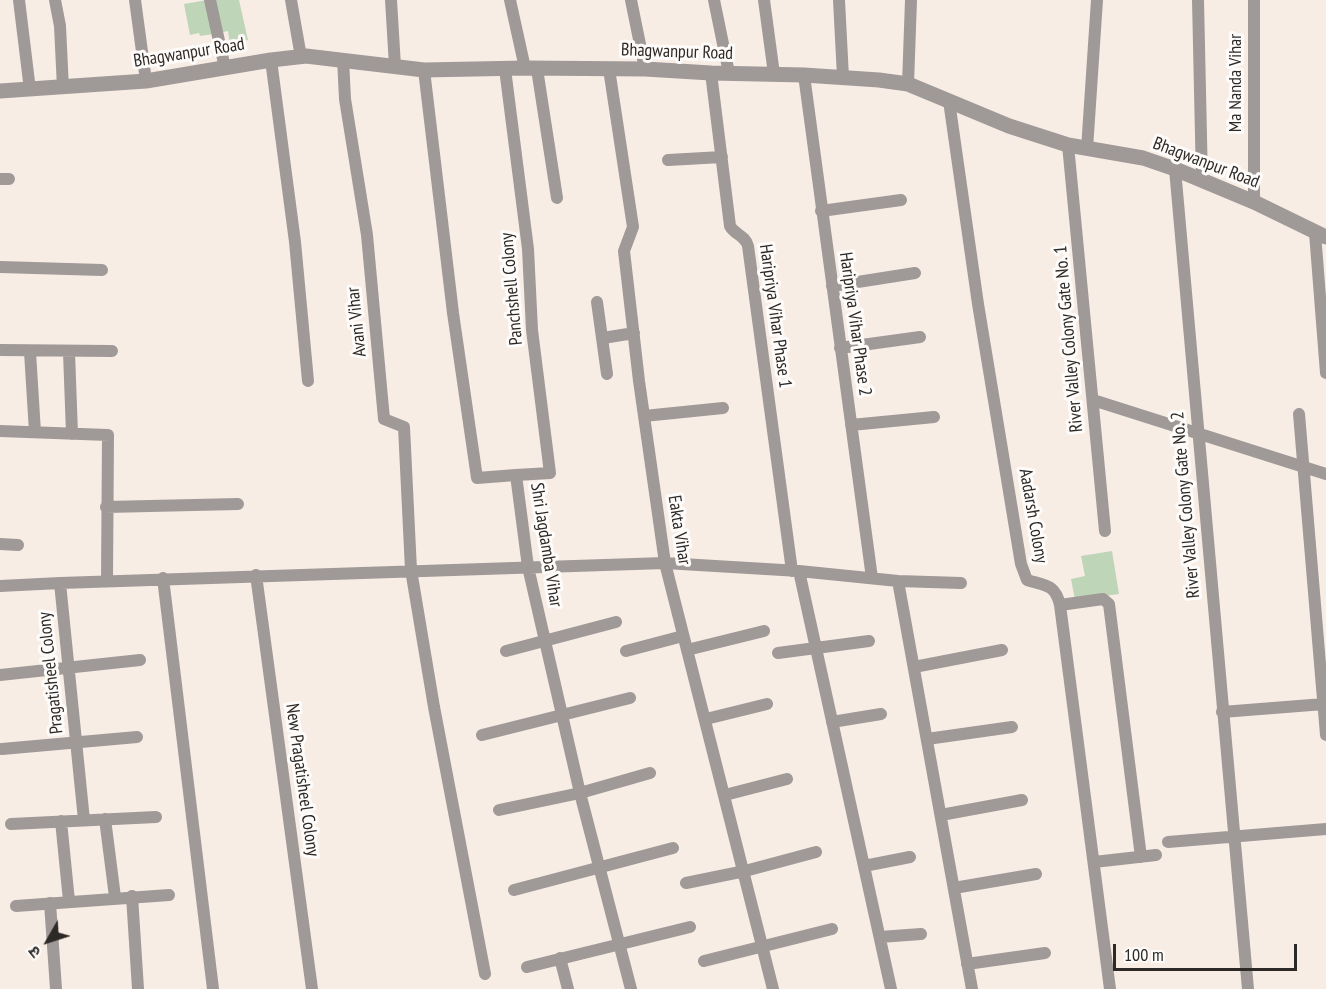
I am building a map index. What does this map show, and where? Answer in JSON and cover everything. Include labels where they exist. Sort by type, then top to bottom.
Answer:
[{"type":"street","points":[[19,0],[30,90]]},
{"type":"street","points":[[55,0],[60,26],[63,88]]},
{"type":"street","points":[[135,0],[146,81]]},
{"type":"street","points":[[210,0],[225,68]]},
{"type":"street","points":[[291,0],[302,57]]},
{"type":"street","points":[[391,0],[395,66]]},
{"type":"street","points":[[510,0],[531,68],[557,198]]},
{"type":"street","points":[[631,0],[645,69]]},
{"type":"street","points":[[714,0],[729,73]]},
{"type":"street","points":[[764,0],[774,74]]},
{"type":"street","points":[[839,0],[843,77]]},
{"type":"street","points":[[908,84],[911,0]]},
{"type":"street","points":[[1087,149],[1097,0]]},
{"type":"street","points":[[1198,0],[1202,181]]},
{"type":"street","name":"Ma Nanda Vihar","points":[[1254,0],[1254,202]]},
{"type":"street","name":"Bhagwanpur Road","points":[[0,91],[146,81],[302,57],[343,59],[424,70],[645,69],[843,77],[908,84],[1009,126],[1068,145],[1143,158],[1174,169],[1254,202],[1321,235]]},
{"type":"street","name":"Avani Vihar","points":[[343,59],[345,99],[367,235],[384,419],[404,427],[411,570]]},
{"type":"street","points":[[271,60],[295,242],[308,381]]},
{"type":"street","name":"Panchshell Colony","points":[[505,69],[528,249],[532,330],[550,473],[516,475]]},
{"type":"street","name":"Eakta Vihar","points":[[609,69],[633,227],[624,251],[665,563],[745,871],[773,989]]},
{"type":"street","name":"Shri Jagdamba Vihar","points":[[424,70],[453,313],[477,478],[516,475],[528,567],[580,793],[621,943],[631,989]]},
{"type":"street","name":"Haripriya Vihar Phase 1","points":[[711,73],[730,226],[732,230],[745,237],[748,246],[796,571],[816,648],[891,989]]},
{"type":"street","name":"Haripriya Vihar Phase 2","points":[[804,75],[872,578]]},
{"type":"street","name":"Aadarsh Colony","points":[[949,101],[976,292],[1021,564],[1027,580],[1054,588],[1060,605]]},
{"type":"street","name":"River Valley Colony Gate No. 1","points":[[1068,145],[1105,531]]},
{"type":"street","points":[[668,160],[722,157]]},
{"type":"street","name":"River Valley Colony Gate No. 2","points":[[1174,169],[1248,989]]},
{"type":"street","points":[[821,211],[901,200]]},
{"type":"street","points":[[1321,235],[1326,373]]},
{"type":"street","points":[[0,267],[102,270]]},
{"type":"street","points":[[832,286],[915,273]]},
{"type":"street","points":[[597,302],[607,374]]},
{"type":"street","points":[[603,338],[634,333]]},
{"type":"street","points":[[840,348],[920,337]]},
{"type":"street","points":[[0,350],[111,351]]},
{"type":"street","points":[[30,352],[35,432]]},
{"type":"street","points":[[69,352],[72,434]]},
{"type":"street","points":[[1093,400],[1326,474]]},
{"type":"street","points":[[644,417],[723,408]]},
{"type":"street","points":[[1299,414],[1326,735]]},
{"type":"street","points":[[851,425],[934,417]]},
{"type":"street","points":[[0,431],[108,435],[107,580]]},
{"type":"street","points":[[106,507],[238,504]]},
{"type":"street","points":[[0,544],[18,545]]},
{"type":"street","points":[[0,586],[163,578],[665,563],[796,571],[898,581],[962,583]]},
{"type":"street","points":[[411,570],[434,707],[485,975]]},
{"type":"street","name":"New Pragatisheel Colony","points":[[256,576],[312,989]]},
{"type":"street","points":[[163,578],[213,989]]},
{"type":"street","points":[[898,581],[972,989]]},
{"type":"street","name":"Pragatisheel Colony","points":[[60,583],[84,820]]},
{"type":"street","points":[[1110,989],[1060,605],[1103,599],[1109,604],[1140,857]]},
{"type":"street","points":[[506,651],[616,622]]},
{"type":"street","points":[[687,650],[764,632]]},
{"type":"street","points":[[626,651],[683,636]]},
{"type":"street","points":[[778,653],[868,641]]},
{"type":"street","points":[[914,667],[1002,650]]},
{"type":"street","points":[[0,675],[141,660]]},
{"type":"street","points":[[482,735],[630,698]]},
{"type":"street","points":[[706,719],[766,704]]},
{"type":"street","points":[[1222,712],[1324,704]]},
{"type":"street","points":[[832,722],[881,714]]},
{"type":"street","points":[[927,739],[1012,727]]},
{"type":"street","points":[[2,749],[137,737]]},
{"type":"street","points":[[500,810],[580,793],[650,773]]},
{"type":"street","points":[[725,795],[787,779]]},
{"type":"street","points":[[941,815],[1022,800]]},
{"type":"street","points":[[11,824],[156,817]]},
{"type":"street","points":[[105,819],[115,897]]},
{"type":"street","points":[[61,821],[69,901]]},
{"type":"street","points":[[1168,842],[1326,829]]},
{"type":"street","points":[[514,890],[673,848]]},
{"type":"street","points":[[686,883],[745,871],[816,852]]},
{"type":"street","points":[[1094,862],[1156,855]]},
{"type":"street","points":[[864,866],[910,858]]},
{"type":"street","points":[[954,888],[1036,874]]},
{"type":"street","points":[[16,906],[115,897],[169,895]]},
{"type":"street","points":[[132,896],[138,989]]},
{"type":"street","points":[[50,903],[56,989]]},
{"type":"street","points":[[527,967],[690,927]]},
{"type":"street","points":[[704,961],[832,929]]},
{"type":"street","points":[[880,938],[921,934]]},
{"type":"street","points":[[968,964],[1045,953]]},
{"type":"street","points":[[560,958],[568,989]]},
{"type":"green space","points":[[207,0],[214,34],[190,35],[184,4]]},
{"type":"green space","points":[[215,0],[239,0],[248,40],[230,44],[228,31],[223,32]]},
{"type":"green space","points":[[1112,551],[1119,594],[1075,600],[1071,579],[1085,576],[1081,556]]}]
